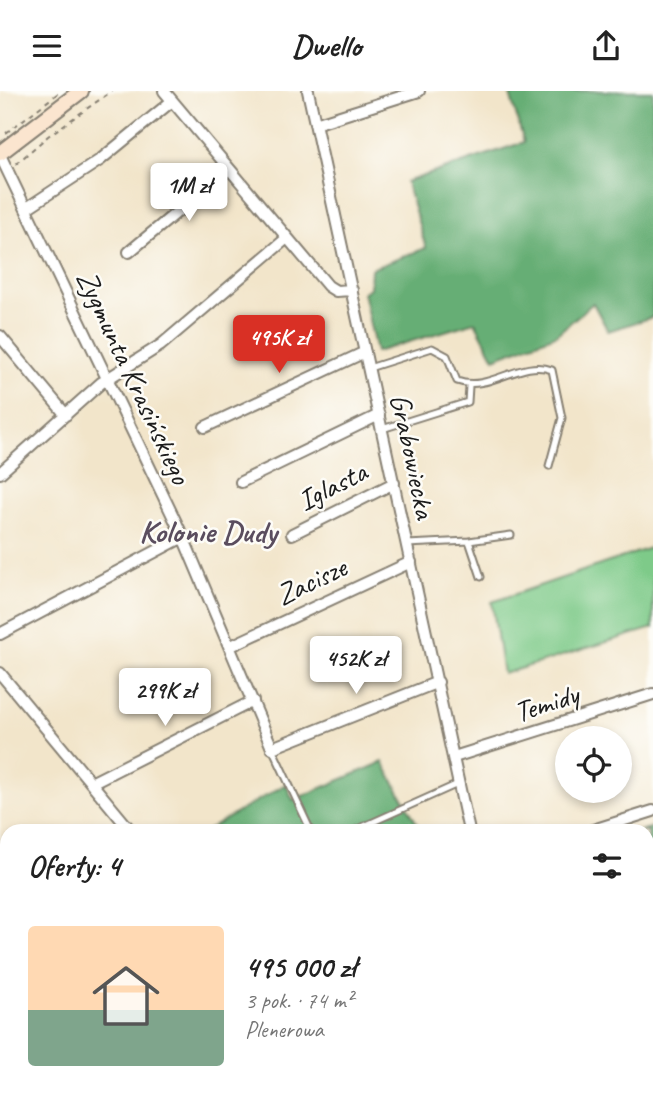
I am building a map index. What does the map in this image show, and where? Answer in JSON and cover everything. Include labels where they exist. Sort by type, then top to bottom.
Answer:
[{"type":"main road","points":[[0,154],[81,91]]},
{"type":"street","points":[[164,91],[328,286],[336,291],[352,289]]},
{"type":"street","name":"Grabowiecka","points":[[308,91],[468,824]]},
{"type":"street","points":[[315,124],[419,91]]},
{"type":"street","points":[[27,208],[100,160],[172,101]]},
{"type":"street","name":"Zygmunta Krasińskiego","points":[[0,154],[183,537],[270,743]]},
{"type":"street","points":[[129,252],[229,169]]},
{"type":"street","points":[[0,473],[107,379],[160,345],[287,238]]},
{"type":"street","points":[[0,336],[66,415]]},
{"type":"street","points":[[0,356],[10,348]]},
{"type":"street","points":[[205,427],[365,352]]},
{"type":"street","points":[[241,482],[379,415]]},
{"type":"street","name":"Iglasta","points":[[292,534],[394,482]]},
{"type":"street","points":[[0,634],[183,537]]},
{"type":"street","name":"Zacisze","points":[[231,646],[411,562]]},
{"type":"street","points":[[0,673],[125,824]]},
{"type":"street","points":[[270,743],[438,681]]},
{"type":"street","name":"Temidy","points":[[454,757],[653,694]]},
{"type":"street","points":[[91,783],[253,701]]},
{"type":"street","points":[[612,824],[653,811]]},
{"type":"lane","points":[[369,368],[432,348],[439,349],[447,356],[457,381],[469,386],[539,365],[552,370],[562,418],[549,466]]},
{"type":"lane","points":[[382,429],[456,408],[468,402],[469,386]]},
{"type":"lane","points":[[407,544],[469,541],[510,535]]},
{"type":"lane","points":[[469,541],[481,577]]},
{"type":"lane","points":[[270,743],[308,824]]},
{"type":"lane","points":[[369,824],[460,783]]},
{"type":"path","points":[[1,137],[61,91]]},
{"type":"path","points":[[9,170],[48,136],[112,91]]},
{"type":"green space","points":[[509,91],[653,91],[653,317],[608,331],[593,303],[556,335],[494,358],[475,322],[376,352],[363,292],[370,288],[371,269],[426,248],[406,182],[524,142]]},
{"type":"green space","points":[[653,547],[653,628],[503,674],[492,602]]},
{"type":"green space","points":[[383,762],[417,824],[218,824],[286,784],[293,800]]},
{"type":"district","name":"Kolonie Dudy","points":[[208,531]]}]
